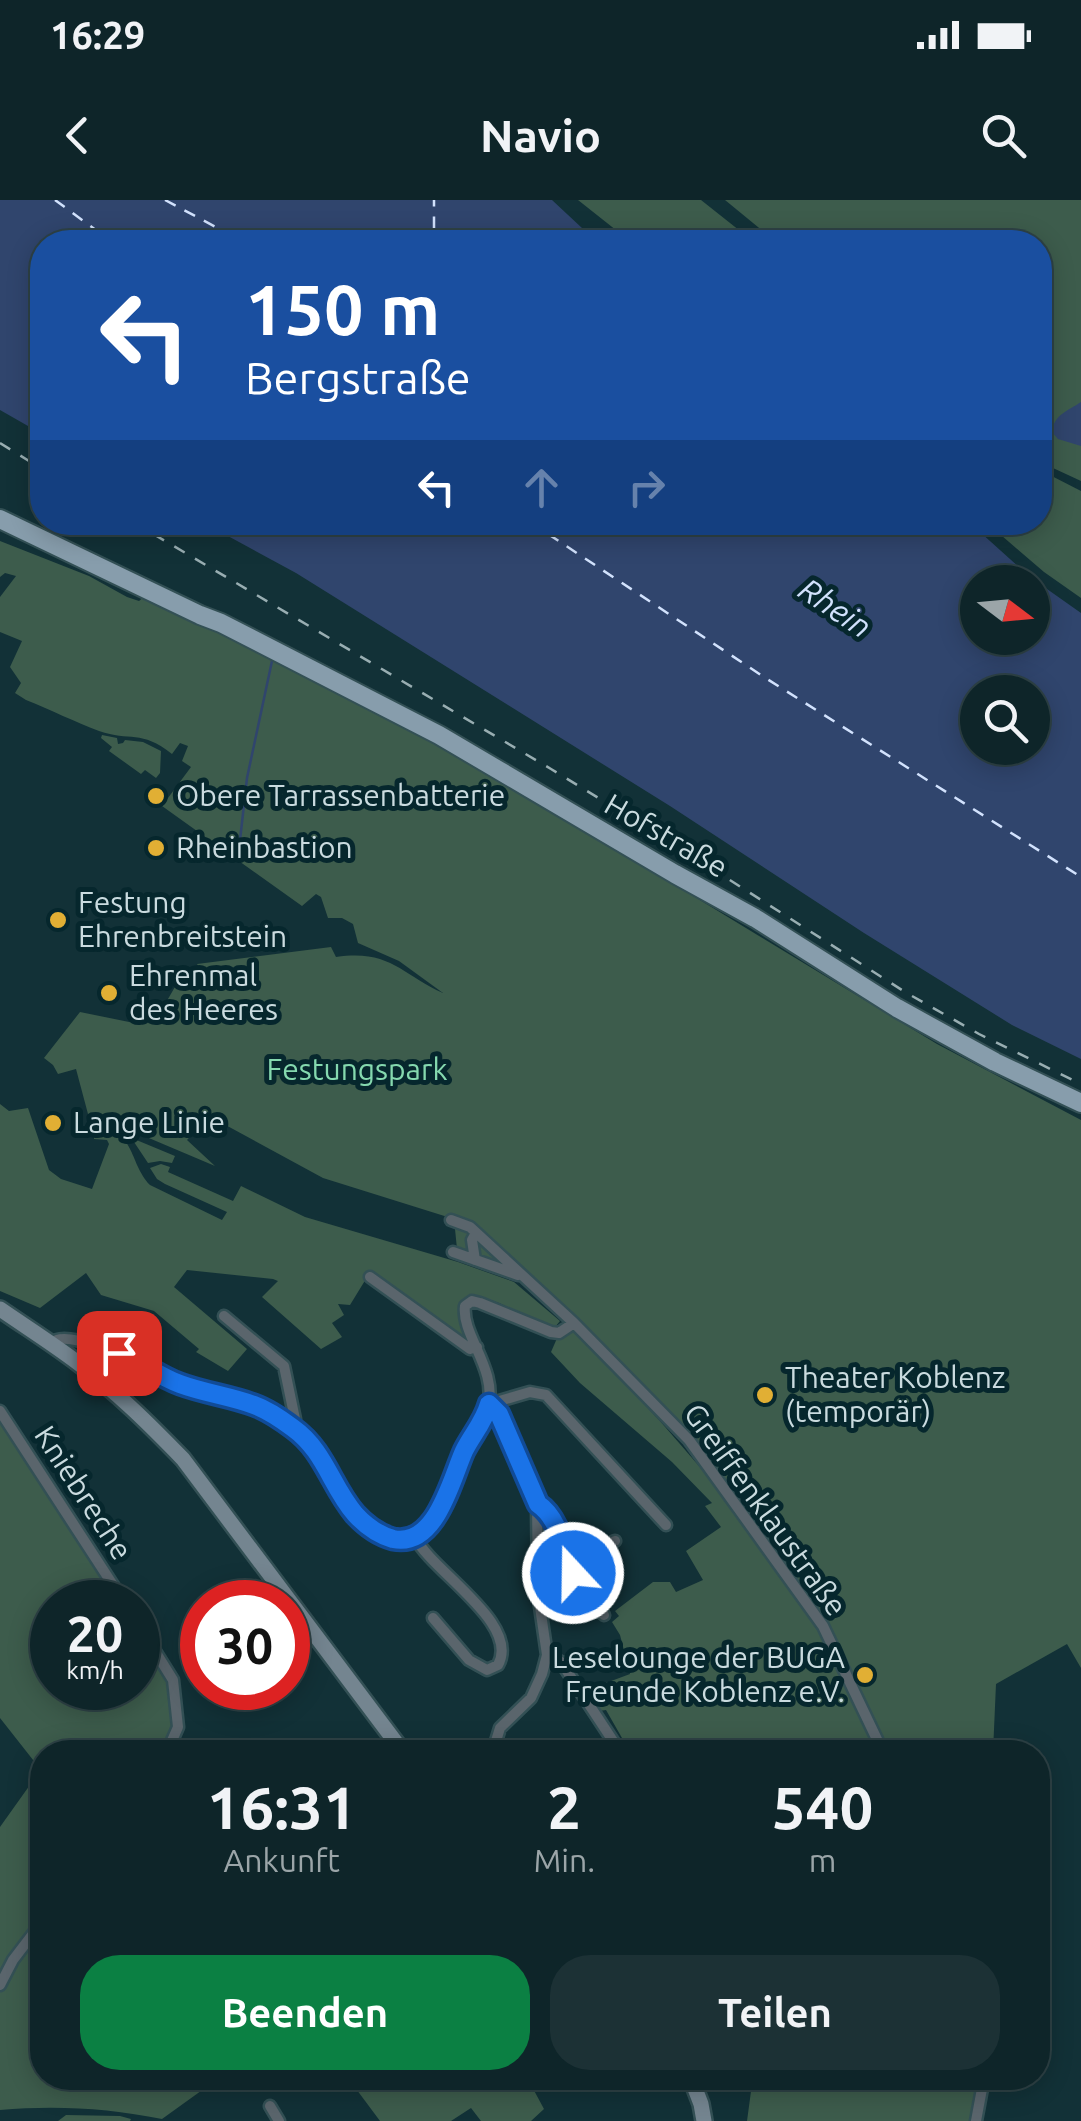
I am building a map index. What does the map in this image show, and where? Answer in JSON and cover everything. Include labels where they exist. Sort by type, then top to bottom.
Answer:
[{"type":"main road","name":"Hofstraße","points":[[0,508],[30,522]]},
{"type":"main road","name":"Hofstraße","points":[[0,519],[30,533]]},
{"type":"main road","name":"Hofstraße","points":[[34,535],[221,622],[439,735],[755,918],[897,1008],[995,1062],[1081,1103]]},
{"type":"main road","name":"Hofstraße","points":[[58,535],[180,593],[221,622]]},
{"type":"main road","points":[[0,1309],[115,1393],[183,1460],[394,1740]]},
{"type":"main road","points":[[697,2090],[704,2121]]},
{"type":"street","name":"Greiffenklaustraße","points":[[451,1220],[466,1225],[529,1281],[689,1440],[816,1616],[877,1740]]},
{"type":"street","points":[[476,1233],[472,1240],[476,1260]]},
{"type":"street","name":"Greiffenklaustraße","points":[[453,1252],[529,1281]]},
{"type":"street","points":[[370,1277],[470,1349],[477,1347]]},
{"type":"street","points":[[52,1345],[58,1340],[72,1340],[119,1353],[178,1384],[260,1408],[294,1428],[315,1448],[348,1504],[364,1523],[394,1539],[415,1537],[436,1516],[462,1454],[489,1404],[484,1364],[463,1310],[467,1303],[497,1308],[551,1332],[559,1333],[574,1323]]},
{"type":"street","points":[[224,1316],[284,1366],[294,1428]]},
{"type":"street","points":[[489,1404],[530,1392],[546,1395],[666,1524]]},
{"type":"street","points":[[489,1404],[499,1414],[538,1504],[538,1593],[547,1655],[531,1698],[500,1728],[496,1740]]},
{"type":"street","name":"Kniebreche","points":[[0,1412],[110,1580]]},
{"type":"street","points":[[538,1504],[555,1526],[584,1590],[604,1615]]},
{"type":"street","points":[[415,1537],[422,1550],[496,1623],[503,1652],[498,1665],[487,1670],[475,1665],[433,1618]]},
{"type":"street","points":[[568,1561],[615,1541]]},
{"type":"street","points":[[547,1655],[560,1662],[612,1740]]},
{"type":"street","points":[[160,1659],[173,1680],[178,1727],[172,1740]]},
{"type":"street","points":[[0,1985],[30,1938]]},
{"type":"street","points":[[976,2121],[982,2090]]},
{"type":"street","points":[[270,2106],[279,2121]]},
{"type":"green space","points":[[578,200],[701,200],[739,230],[616,230]]},
{"type":"green space","points":[[725,200],[1081,200],[1081,481],[1052,468],[1052,230],[761,230]]},
{"type":"green space","points":[[1052,476],[1081,491],[1081,598],[1050,576],[1050,565],[1036,565],[1001,535],[1052,535]]},
{"type":"green space","name":"Festungspark","points":[[0,541],[89,576],[127,597],[139,601],[146,595],[153,598],[386,716],[649,869],[937,1044],[1081,1120],[1081,1668],[1067,1644],[996,1684],[994,1740],[882,1740],[845,1664],[690,1439],[526,1274],[457,1249],[454,1219],[323,1178],[209,1116],[187,1140],[215,1166],[88,1114],[76,1069],[58,1074],[44,1058],[80,1012],[139,1024],[157,1018],[183,973],[192,986],[204,987],[205,977],[197,964],[331,947],[336,957],[354,955],[383,960],[443,993],[399,961],[358,943],[353,924],[342,918],[328,918],[321,897],[316,894],[302,906],[162,806],[191,767],[182,761],[188,746],[180,743],[172,754],[152,741],[99,731],[15,693],[21,683],[10,667],[22,641],[0,632],[0,597],[16,576],[5,573],[0,577]]},
{"type":"green space","points":[[102,735],[117,738],[118,744],[125,740],[143,742],[161,751],[160,773],[156,778],[145,770],[141,774],[109,751],[112,747]]},
{"type":"green space","points":[[0,1104],[9,1111],[28,1108],[49,1170],[61,1179],[92,1189],[109,1144],[107,1140],[94,1139],[94,1129],[108,1131],[125,1141],[150,1185],[222,1220],[227,1212],[165,1184],[150,1168],[161,1164],[170,1167],[168,1172],[233,1201],[241,1186],[305,1217],[514,1282],[560,1321],[555,1327],[490,1299],[466,1297],[459,1304],[458,1314],[472,1345],[369,1274],[350,1305],[338,1304],[344,1315],[332,1323],[342,1337],[321,1349],[262,1297],[278,1281],[187,1270],[174,1287],[247,1349],[228,1371],[196,1352],[199,1349],[154,1311],[101,1295],[86,1273],[40,1308],[0,1291]]},
{"type":"green space","points":[[132,1139],[175,1156],[172,1163],[148,1163]]},
{"type":"green space","points":[[575,1331],[725,1496],[816,1627],[872,1740],[623,1740],[606,1710],[599,1711],[587,1690],[630,1674],[620,1635],[612,1622],[619,1616],[615,1611],[653,1582],[670,1582],[676,1592],[703,1580],[686,1551],[721,1527],[705,1506],[712,1503],[551,1352],[558,1336]]},
{"type":"green space","points":[[0,1418],[105,1580],[30,1580],[30,1710],[160,1710],[160,1666],[169,1681],[173,1727],[167,1740],[30,1740],[30,1756],[0,1718]]},
{"type":"green space","points":[[30,1785],[30,2090],[202,2090],[162,2119],[81,2109],[0,2110],[0,1827]]},
{"type":"green space","points":[[357,2090],[534,2090],[544,2109],[531,2121],[481,2121],[471,2108],[451,2121],[380,2121]]},
{"type":"green space","points":[[751,2090],[977,2090],[971,2121],[747,2121]]},
{"type":"green space","points":[[66,2115],[120,2116],[131,2119],[58,2121]]},
{"type":"water","points":[[0,200],[552,200],[584,230],[30,230],[30,427],[0,410]]},
{"type":"water","points":[[1081,402],[1081,446],[1058,439],[1052,432],[1059,417]]},
{"type":"water","name":"Rhein","points":[[226,535],[983,535],[1017,565],[960,565],[960,655],[1050,655],[1050,591],[1081,613],[1081,1059],[1012,1025],[670,806],[296,573]]},
{"type":"waterway","points":[[238,858],[247,778],[272,661]]},
{"type":"ferry route","points":[[55,200],[96,230]]},
{"type":"ferry route","points":[[165,200],[221,230]]},
{"type":"ferry route","points":[[434,200],[434,230]]},
{"type":"ferry route","points":[[550,535],[767,679],[1081,877]]},
{"type":"railway","points":[[0,443],[30,462]]},
{"type":"railway","points":[[155,535],[551,769],[905,992],[1081,1084]]},
{"type":"place","name":"Obere Tarrassenbatterie","points":[[156,796]]},
{"type":"place","name":"Rheinbastion","points":[[156,848]]},
{"type":"place","name":"Festung Ehrenbreitstein","points":[[58,920]]},
{"type":"place","name":"Ehrenmal des Heeres","points":[[109,993]]},
{"type":"place","name":"Lange Linie","points":[[53,1123]]},
{"type":"place","name":"Theater Koblenz (temporär)","points":[[765,1395]]},
{"type":"place","name":"Leselounge der BUGA Freunde Koblenz e.V.","points":[[865,1675]]},
{"type":"route","points":[[119,1353],[178,1384],[246,1402],[274,1415],[315,1448],[357,1516],[380,1534],[401,1540],[415,1537],[430,1524],[489,1404],[499,1414],[538,1504],[555,1526],[573,1573]]}]
